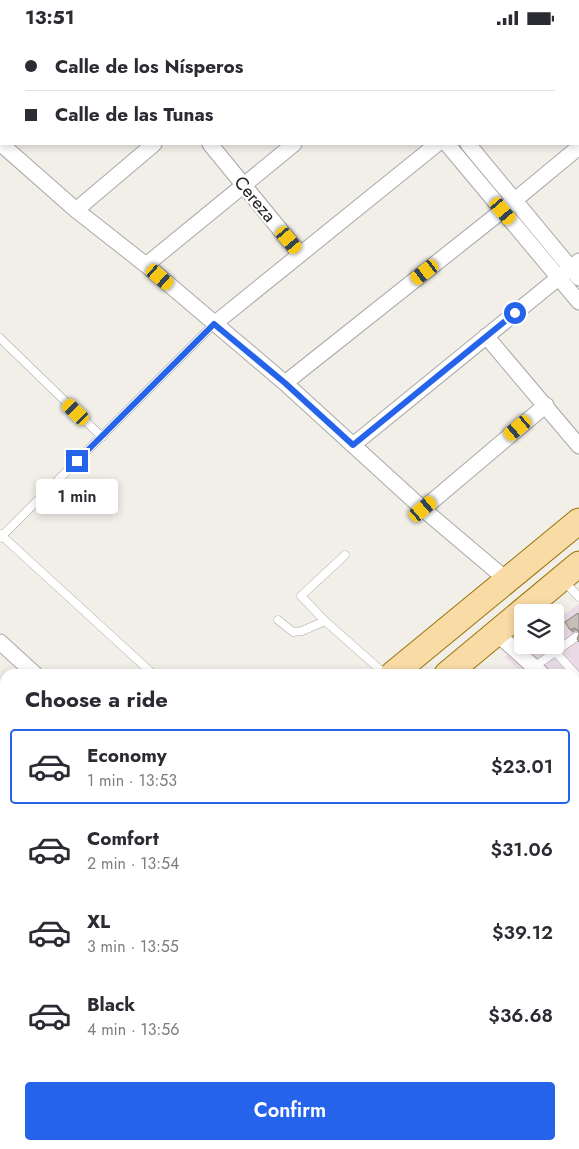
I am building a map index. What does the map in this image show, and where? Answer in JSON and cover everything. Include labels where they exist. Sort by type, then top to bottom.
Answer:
[{"type":"main road","points":[[399,669],[579,521]]},
{"type":"main road","points":[[535,604],[570,571]]},
{"type":"main road","points":[[453,669],[496,633],[514,621]]},
{"type":"street","points":[[5,145],[76,210],[146,265],[285,383],[423,509],[507,580]]},
{"type":"street","points":[[76,210],[153,145]]},
{"type":"street","name":"Cereza","points":[[211,145],[300,254]]},
{"type":"street","points":[[146,265],[242,184],[293,145]]},
{"type":"street","points":[[214,324],[436,145]]},
{"type":"street","points":[[448,145],[503,211],[572,271]]},
{"type":"street","points":[[469,145],[572,271],[579,302]]},
{"type":"street","points":[[285,383],[503,211],[579,147]]},
{"type":"street","points":[[353,445],[486,336],[572,271]]},
{"type":"street","points":[[486,336],[579,446]]},
{"type":"street","points":[[423,509],[546,405]]},
{"type":"street","points":[[496,633],[537,669]]},
{"type":"street","points":[[0,642],[30,669]]},
{"type":"lane","points":[[147,669],[1,536],[214,324]]},
{"type":"lane","points":[[0,338],[102,437]]},
{"type":"lane","points":[[346,555],[301,597],[378,669]]},
{"type":"lane","points":[[570,571],[579,597]]},
{"type":"lane","points":[[278,620],[293,632],[302,631],[325,621]]},
{"type":"lane","points":[[564,646],[576,637]]},
{"type":"lane","points":[[539,669],[553,654]]},
{"type":"lane","points":[[557,654],[570,669]]},
{"type":"shaded area","points":[[579,604],[579,669],[518,669],[505,657],[514,650],[514,654],[564,654],[564,615]]},
{"type":"building","points":[[578,613],[579,633],[574,628],[570,630],[565,622]]},
{"type":"route","points":[[77,461],[214,324],[285,383],[353,445],[515,313]]}]
